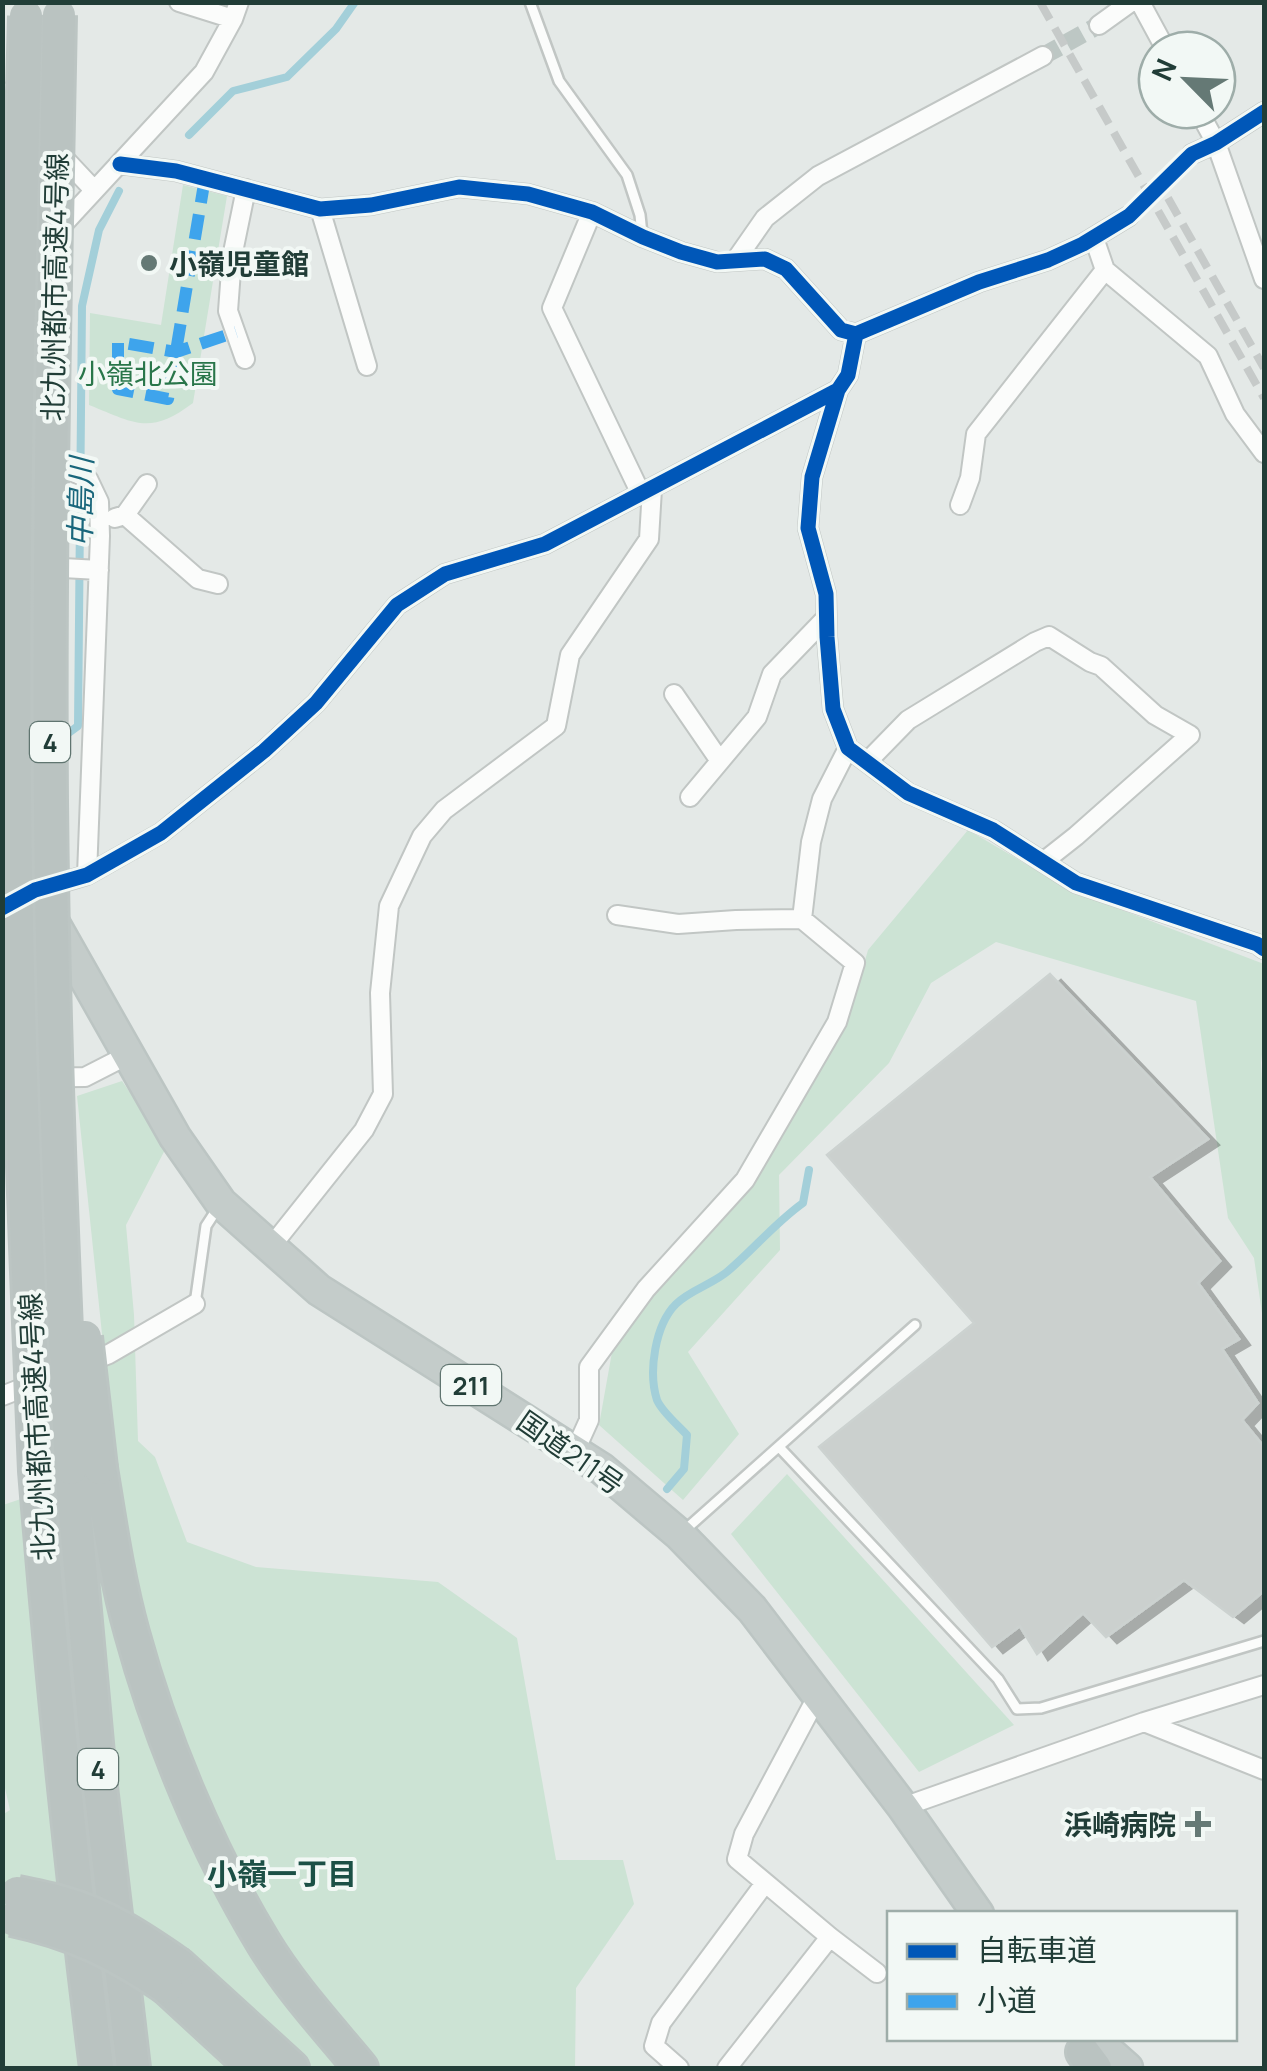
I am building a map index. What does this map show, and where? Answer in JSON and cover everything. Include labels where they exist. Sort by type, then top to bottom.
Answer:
[{"type":"highway","name":"北九州都市高速4号線","points":[[42,9],[51,396],[50,802],[56,1125],[86,1468],[100,1787],[132,2068]]},
{"type":"highway","name":"北九州都市高速4号線","points":[[42,9],[16,398],[15,800],[22,1127],[36,1470],[52,1676],[97,2068]]},
{"type":"highway","name":"国道211号","points":[[2,834],[174,1137],[221,1204],[319,1290],[602,1468],[680,1536],[752,1608],[903,1807],[976,1911]]},
{"type":"highway","points":[[86,1468],[132,1633],[170,1750],[216,1856],[264,1944],[362,2068]]},
{"type":"highway","points":[[36,1470],[30,1592],[76,2068]]},
{"type":"highway","points":[[8,1906],[132,1964],[173,1976],[292,2068]]},
{"type":"highway","points":[[173,1976],[254,2068]]},
{"type":"highway","points":[[1089,2053],[1126,2068]]},
{"type":"street","points":[[2,291],[204,72],[236,11],[179,2]]},
{"type":"street","points":[[1099,25],[1131,2]]},
{"type":"street","points":[[1140,2],[1155,30]]},
{"type":"street","points":[[735,261],[765,218],[818,176],[1043,56]]},
{"type":"street","points":[[2,92],[94,190]]},
{"type":"street","points":[[1192,154],[1264,112]]},
{"type":"street","points":[[1209,130],[1264,279]]},
{"type":"street","points":[[120,164],[176,170],[320,208],[371,205],[459,187],[528,194],[592,212],[681,252],[718,262],[765,259],[786,269],[841,330],[856,334],[979,282],[1048,260],[1129,216]]},
{"type":"street","points":[[245,359],[228,311],[232,257],[246,189]]},
{"type":"street","points":[[320,208],[367,366]]},
{"type":"street","points":[[270,1248],[364,1130],[383,1094],[380,993],[389,906],[422,836],[444,810],[556,726],[570,655],[649,539],[646,492],[552,308],[592,212]]},
{"type":"street","points":[[1094,238],[1105,270],[1208,356],[1235,414],[1264,453]]},
{"type":"street","points":[[960,505],[970,478],[976,434],[1105,270]]},
{"type":"street","points":[[856,334],[848,375],[838,390],[812,477],[808,528],[826,594],[833,709],[848,748],[908,793],[993,830],[1076,882],[1264,949]]},
{"type":"street","points":[[2,908],[35,890],[87,875],[160,833],[316,703],[397,604],[445,574],[545,544],[838,390]]},
{"type":"street","points":[[2,435],[88,479],[99,502],[87,875]]},
{"type":"street","points":[[100,521],[125,515],[147,484]]},
{"type":"street","points":[[125,515],[198,579],[218,584]]},
{"type":"street","points":[[2,554],[34,567],[95,570]]},
{"type":"street","points":[[690,797],[757,716],[772,674],[826,618]]},
{"type":"street","points":[[867,762],[908,720],[1048,636],[1101,666],[1155,715],[1190,735],[1043,862]]},
{"type":"street","points":[[674,694],[720,761]]},
{"type":"street","points":[[802,918],[810,842],[822,799],[848,748]]},
{"type":"street","points":[[575,1451],[589,1420],[589,1367],[646,1289],[745,1180],[837,1022],[855,963],[802,918],[678,924],[617,914]]},
{"type":"street","points":[[2,1078],[84,1077],[128,1055]]},
{"type":"street","points":[[2,1396],[108,1354],[195,1304]]},
{"type":"street","points":[[903,1807],[1144,1722],[1264,1686]]},
{"type":"street","points":[[818,1695],[744,1834],[737,1859],[877,1973]]},
{"type":"street","points":[[1144,1722],[1264,1770]]},
{"type":"street","points":[[679,2068],[654,2046],[660,2023],[765,1883]]},
{"type":"street","points":[[727,2068],[830,1937]]},
{"type":"lane","points":[[530,2],[558,81],[627,176],[643,237]]},
{"type":"lane","points":[[195,1304],[206,1226],[221,1204]]},
{"type":"lane","points":[[680,1536],[915,1326]]},
{"type":"lane","points":[[779,1447],[998,1679],[1017,1708],[1041,1708],[1264,1642]]},
{"type":"green space","name":"小嶺北公園","points":[[183,185],[227,196],[193,403],[165,420],[131,421],[89,405],[90,313],[161,325]]},
{"type":"green space","points":[[968,830],[1072,891],[1264,964],[1264,1327],[1254,1258],[1228,1218],[1196,1001],[996,942],[931,983],[889,1063],[779,1175],[780,1250],[688,1352],[739,1434],[683,1500],[599,1425],[614,1341],[752,1183],[847,1023],[868,950]]},
{"type":"green space","points":[[122,1081],[167,1146],[126,1225],[138,1441],[155,1457],[187,1542],[256,1567],[438,1582],[517,1638],[556,1860],[623,1860],[634,1904],[576,1988],[575,2068],[3,2068],[2,1815],[10,1810],[2,1775],[3,1505],[116,1467],[77,1096]]},
{"type":"green space","points":[[787,1474],[1014,1725],[919,1772],[731,1534]]},
{"type":"building","points":[[1050,974],[1208,1139],[1150,1177],[1220,1261],[1198,1283],[1239,1339],[1222,1349],[1258,1403],[1242,1420],[1264,1447],[1264,1591],[1233,1617],[1184,1580],[1106,1637],[1083,1613],[1037,1654],[1020,1626],[992,1647],[819,1447],[974,1323],[827,1155]]},
{"type":"waterway","name":"中島川","points":[[189,135],[233,91],[287,77],[336,29],[355,2]]},
{"type":"waterway","name":"中島川","points":[[59,740],[78,726],[82,306],[99,230],[119,191]]},
{"type":"waterway","points":[[667,1489],[684,1469],[687,1435],[663,1409],[654,1389],[655,1349],[663,1324],[676,1304],[728,1271],[803,1203],[809,1170]]},
{"type":"tunnel","points":[[1043,56],[1099,25]]},
{"type":"tunnel","points":[[1129,216],[1192,154]]},
{"type":"railway","points":[[1040,2],[1264,398]]},
{"type":"railway","points":[[1168,198],[1264,368]]},
{"type":"marked path","points":[[205,178],[168,399],[118,389],[118,342],[176,352],[236,332]]},
{"type":"cycle path","points":[[120,164],[176,171],[320,209],[371,205],[459,187],[528,194],[592,212],[643,237],[717,262],[765,259],[786,269],[841,330],[856,334],[979,282],[1048,260],[1083,244],[1129,216],[1192,154],[1264,112]]},
{"type":"cycle path","points":[[856,334],[848,375],[838,390],[812,477],[808,528],[826,594],[833,709],[848,748],[908,793],[993,830],[1076,883],[1264,949]]},
{"type":"cycle path","points":[[2,908],[35,890],[87,875],[161,833],[264,751],[316,703],[397,605],[445,574],[545,544],[838,390]]},
{"type":"place","name":"小嶺児童館","points":[[149,263]]},
{"type":"place","name":"浜崎病院","points":[[1198,1824]]},
{"type":"district","name":"小嶺一丁目","points":[[282,1873]]}]
